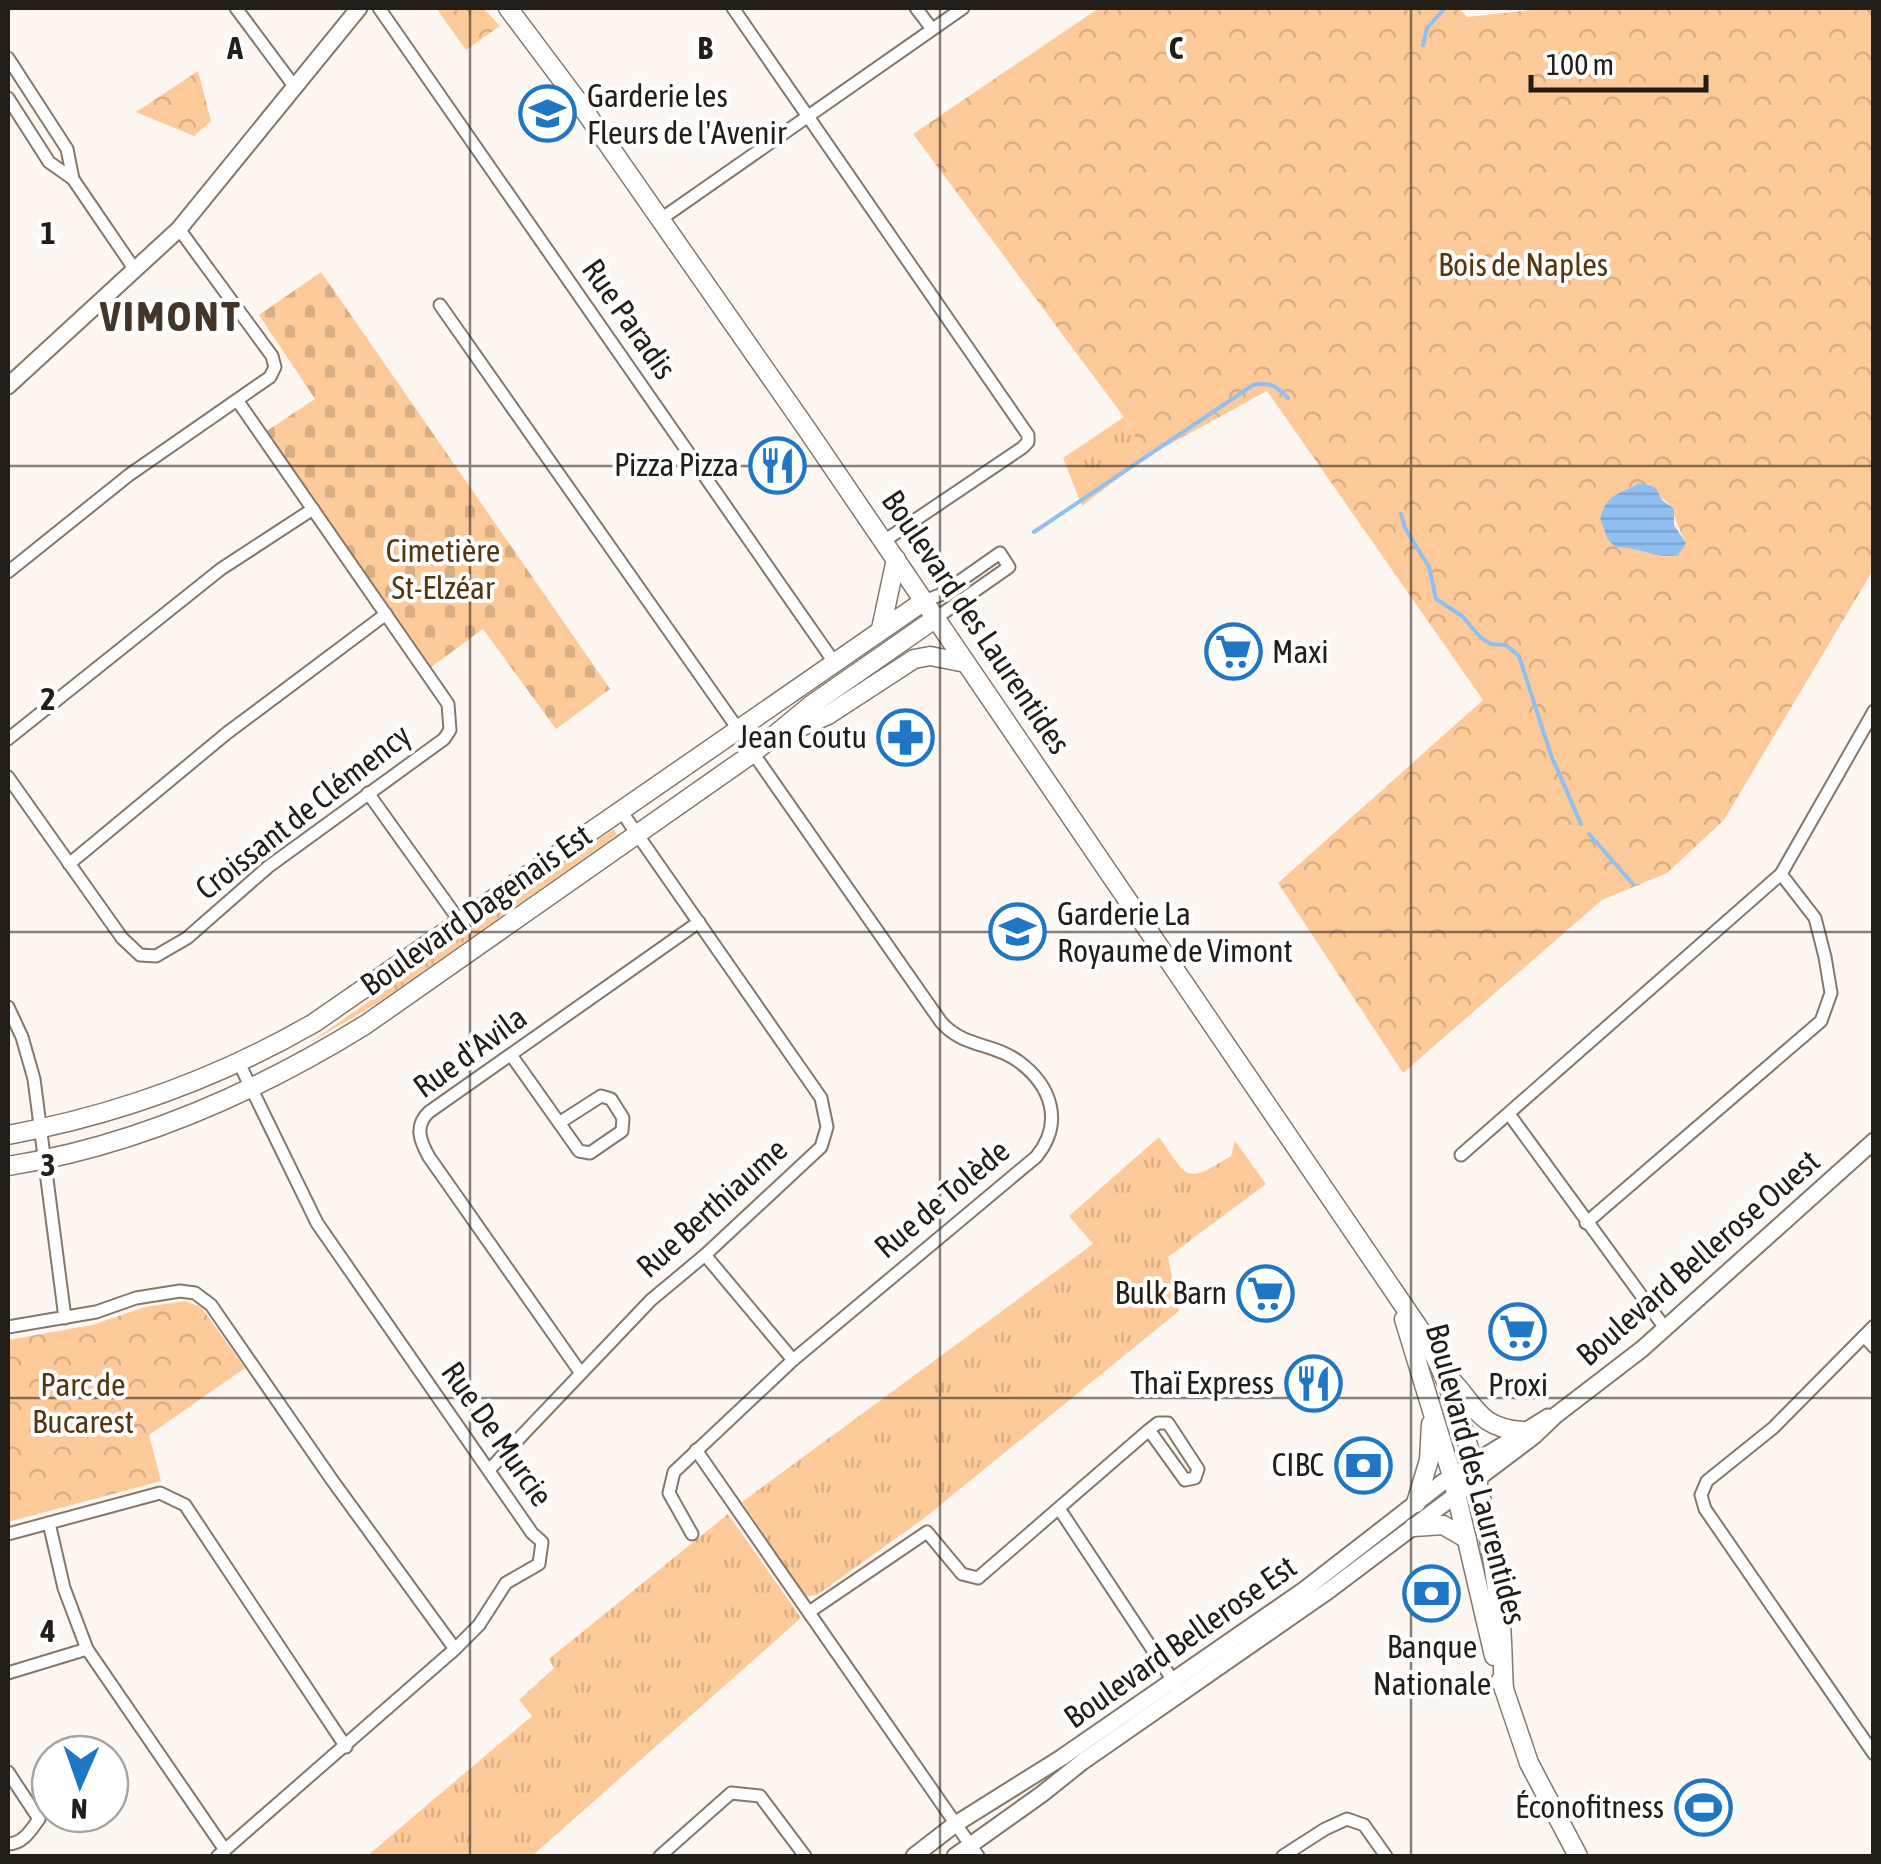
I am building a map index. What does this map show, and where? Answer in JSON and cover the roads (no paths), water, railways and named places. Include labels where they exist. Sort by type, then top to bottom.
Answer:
[{"type":"main road","name":"Boulevard des Laurentides","points":[[508,8],[661,219],[884,541],[1417,1324],[1441,1370],[1474,1472],[1499,1602],[1504,1689]]},
{"type":"main road","points":[[881,630],[896,559]]},
{"type":"main road","name":"Boulevard Dagenais Est","points":[[8,1136],[146,1102],[238,1063],[314,1023],[924,600]]},
{"type":"main road","name":"Boulevard Dagenais Est","points":[[8,1166],[162,1126],[251,1088],[364,1025],[759,748],[811,705],[936,618]]},
{"type":"main road","points":[[759,748],[828,715],[910,661],[930,656],[966,662]]},
{"type":"main road","name":"Boulevard des Laurentides","points":[[1385,1278],[1408,1328],[1431,1404],[1504,1689],[1536,1778],[1578,1856]]},
{"type":"main road","points":[[1441,1370],[1482,1419],[1494,1427],[1522,1431]]},
{"type":"main road","points":[[1416,1503],[1430,1455],[1431,1404]]},
{"type":"main road","points":[[1414,1527],[1443,1525],[1467,1539]]},
{"type":"street","points":[[236,8],[294,86]]},
{"type":"street","points":[[8,386],[178,229],[359,8]]},
{"type":"street","name":"Rue Paradis","points":[[379,8],[834,662]]},
{"type":"street","points":[[732,8],[1022,423],[1029,439],[1022,448],[884,541]]},
{"type":"street","points":[[916,8],[932,29]]},
{"type":"street","points":[[661,219],[962,8]]},
{"type":"street","points":[[8,58],[67,149],[73,180]]},
{"type":"street","points":[[8,98],[49,162],[73,180],[134,270]]},
{"type":"street","points":[[8,572],[130,475],[270,377],[276,367],[272,356],[178,229]]},
{"type":"street","points":[[440,305],[738,729]]},
{"type":"street","name":"Croissant de Clémency","points":[[8,777],[122,938],[140,955],[156,956],[187,938],[268,866],[450,730],[448,704],[237,400]]},
{"type":"street","points":[[8,739],[221,569],[313,510]]},
{"type":"street","points":[[924,600],[940,595],[1000,552],[1009,566],[936,618]]},
{"type":"street","points":[[69,864],[227,733],[386,614]]},
{"type":"street","points":[[1460,1155],[1781,874],[1874,711]]},
{"type":"street","name":"Rue de Tolède","points":[[692,1534],[670,1492],[674,1472],[793,1360],[1036,1156],[1050,1135],[1054,1114],[1033,1076],[1018,1062],[953,1036],[941,1022],[759,748]]},
{"type":"street","points":[[368,793],[461,923]]},
{"type":"street","name":"Rue Berthiaume","points":[[489,1470],[651,1300],[821,1147],[827,1126],[821,1098],[621,811]]},
{"type":"street","points":[[1586,1223],[1821,1021],[1831,994],[1825,956],[1814,918],[1781,874]]},
{"type":"street","name":"Rue d'Avila","points":[[580,1372],[429,1157],[419,1136],[420,1125],[429,1112],[699,922]]},
{"type":"street","points":[[8,1007],[22,1036],[42,1129],[65,1318]]},
{"type":"street","points":[[512,1054],[579,1151],[590,1153],[622,1130],[623,1118],[611,1098],[601,1096],[559,1122]]},
{"type":"street","name":"Rue De Murcie","points":[[222,1853],[455,1649],[478,1625],[506,1584],[532,1570],[541,1557],[542,1542],[317,1223],[238,1063]]},
{"type":"street","points":[[1509,1114],[1665,1328]]},
{"type":"street","name":"Boulevard Bellerose Ouest","points":[[1474,1472],[1534,1436],[1665,1328],[1874,1141]]},
{"type":"street","points":[[705,1255],[793,1360]]},
{"type":"street","points":[[8,1326],[65,1318],[136,1298],[195,1292],[211,1305],[455,1649]]},
{"type":"street","points":[[1869,1330],[1874,1347]]},
{"type":"street","points":[[1869,1330],[1774,1428],[1707,1481],[1701,1498],[1874,1754]]},
{"type":"street","name":"Boulevard Bellerose Ouest","points":[[1474,1472],[1522,1431],[1556,1415]]},
{"type":"street","points":[[809,1612],[927,1532],[962,1574],[978,1578],[1060,1510],[1149,1430],[1158,1423],[1168,1423],[1198,1468],[1194,1478],[1185,1480],[1149,1430]]},
{"type":"street","points":[[696,1450],[974,1850]]},
{"type":"street","name":"Boulevard Bellerose Est","points":[[954,1856],[974,1850],[1178,1686],[1416,1503],[1474,1472]]},
{"type":"street","name":"Boulevard Bellerose Est","points":[[914,1856],[954,1825],[1178,1686],[1414,1527],[1454,1484]]},
{"type":"street","points":[[8,1534],[160,1493],[185,1504],[346,1747]]},
{"type":"street","points":[[1060,1510],[1178,1686]]},
{"type":"street","points":[[48,1523],[64,1588],[88,1649],[222,1853]]},
{"type":"street","points":[[8,1673],[88,1649]]},
{"type":"street","points":[[8,1772],[12,1790],[39,1819],[28,1835],[8,1844]]},
{"type":"street","points":[[660,1856],[731,1792],[760,1796],[804,1856]]},
{"type":"street","points":[[1283,1856],[1347,1819],[1364,1825],[1386,1856]]},
{"type":"water","points":[[1639,483],[1655,487],[1662,500],[1674,509],[1674,525],[1686,543],[1678,555],[1616,547],[1608,540],[1600,518],[1603,509],[1615,495]]},
{"type":"waterway","points":[[1423,45],[1427,28],[1445,8]]},
{"type":"waterway","points":[[1034,532],[1253,385],[1273,386],[1288,398]]},
{"type":"waterway","points":[[1401,514],[1405,528],[1429,567],[1436,599],[1462,616],[1481,638],[1491,644],[1506,645],[1519,656],[1551,755],[1581,824]]},
{"type":"waterway","points":[[1589,834],[1633,884]]},
{"type":"place","name":"Garderie les Fleurs de l'Avenir","points":[[548,114]]},
{"type":"place","name":"Pizza Pizza","points":[[778,465]]},
{"type":"place","name":"Maxi","points":[[1233,652]]},
{"type":"place","name":"Jean Coutu","points":[[906,737]]},
{"type":"place","name":"Garderie La Royaume de Vimont","points":[[1018,932]]},
{"type":"place","name":"Bulk Barn","points":[[1266,1293]]},
{"type":"place","name":"Proxi","points":[[1518,1331]]},
{"type":"place","name":"Thaï Express","points":[[1313,1383]]},
{"type":"place","name":"CIBC","points":[[1363,1465]]},
{"type":"place","name":"Banque Nationale","points":[[1432,1593]]},
{"type":"place","name":"Éconofitness","points":[[1703,1807]]},
{"type":"district","name":"VIMONT","points":[[171,316]]},
{"type":"park label","name":"Bois de Naples","points":[[1523,265]]},
{"type":"park label","name":"Cimetière St-Elzéar","points":[[443,570]]},
{"type":"park label","name":"Parc de Bucarest","points":[[83,1404]]}]
